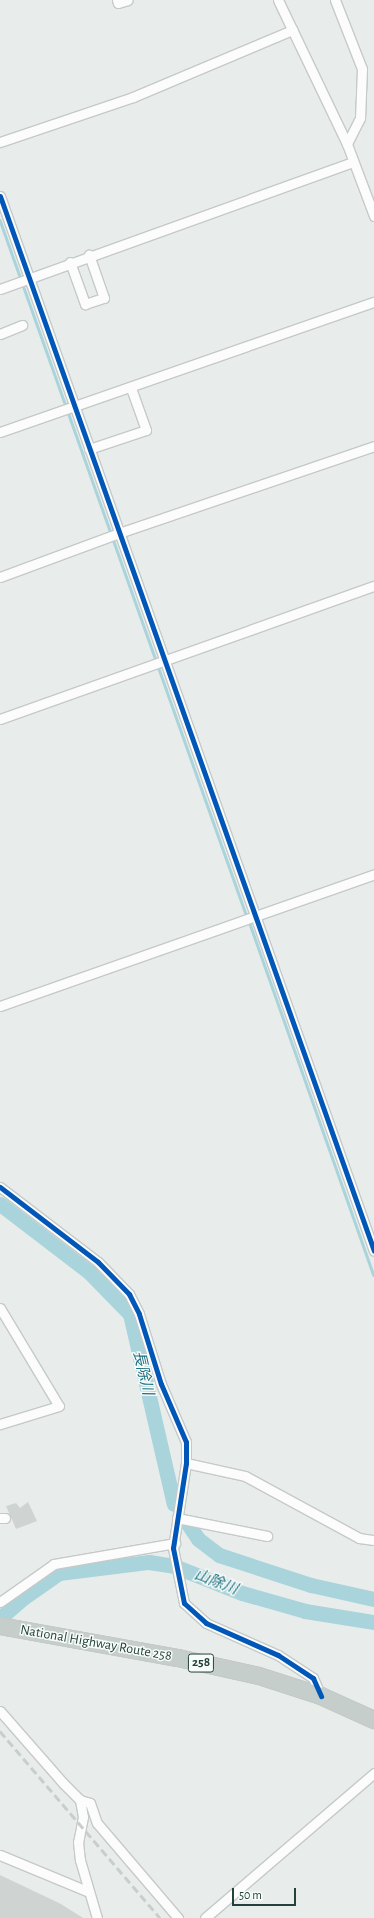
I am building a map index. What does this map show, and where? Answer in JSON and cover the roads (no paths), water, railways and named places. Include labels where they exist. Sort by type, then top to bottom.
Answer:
[{"type":"highway","name":"National Highway Route 258","points":[[0,1626],[178,1658],[259,1676],[321,1696],[374,1720]]},
{"type":"street","points":[[117,0],[118,3],[128,0]]},
{"type":"street","points":[[278,0],[347,144],[374,216]]},
{"type":"street","points":[[335,0],[362,69],[360,118],[347,144]]},
{"type":"street","points":[[0,142],[133,97],[292,30]]},
{"type":"street","points":[[0,289],[70,262],[353,162]]},
{"type":"street","points":[[0,196],[22,281],[90,449],[159,661],[250,917],[374,1251]]},
{"type":"street","points":[[70,262],[85,304],[104,298],[89,256]]},
{"type":"street","points":[[0,432],[72,406],[131,388],[374,302]]},
{"type":"street","points":[[0,334],[22,326]]},
{"type":"street","points":[[90,449],[146,430],[131,388]]},
{"type":"street","points":[[0,577],[117,533],[374,446]]},
{"type":"street","points":[[0,719],[159,661],[374,586]]},
{"type":"street","points":[[0,1006],[374,874]]},
{"type":"street","points":[[0,1187],[98,1262],[129,1294],[139,1314],[161,1384],[186,1442],[186,1463],[174,1546],[184,1603],[196,1616],[278,1655],[313,1678],[321,1696]]},
{"type":"street","points":[[0,1308],[58,1406],[0,1424]]},
{"type":"street","points":[[186,1463],[245,1476],[359,1538],[374,1540]]},
{"type":"street","points":[[177,1518],[267,1536]]},
{"type":"street","points":[[0,1602],[54,1564],[174,1546]]},
{"type":"street","points":[[0,1712],[80,1800],[90,1803],[97,1823],[178,1918]]},
{"type":"street","points":[[205,1918],[374,1773]]},
{"type":"street","points":[[80,1800],[83,1817],[78,1842],[87,1891],[98,1918]]},
{"type":"street","points":[[0,1855],[87,1891]]},
{"type":"waterway","points":[[0,220],[247,917]]},
{"type":"waterway","points":[[249,921],[374,1275]]},
{"type":"waterway","name":"長除川","points":[[0,1204],[89,1272],[130,1314],[174,1504]]},
{"type":"waterway","name":"長除川","points":[[188,1524],[198,1539],[219,1555],[311,1585],[374,1599]]},
{"type":"waterway","name":"山除川","points":[[0,1618],[23,1598],[59,1573],[149,1562],[174,1566],[242,1593],[305,1611],[374,1622]]},
{"type":"railway","points":[[0,1731],[160,1918]]}]
